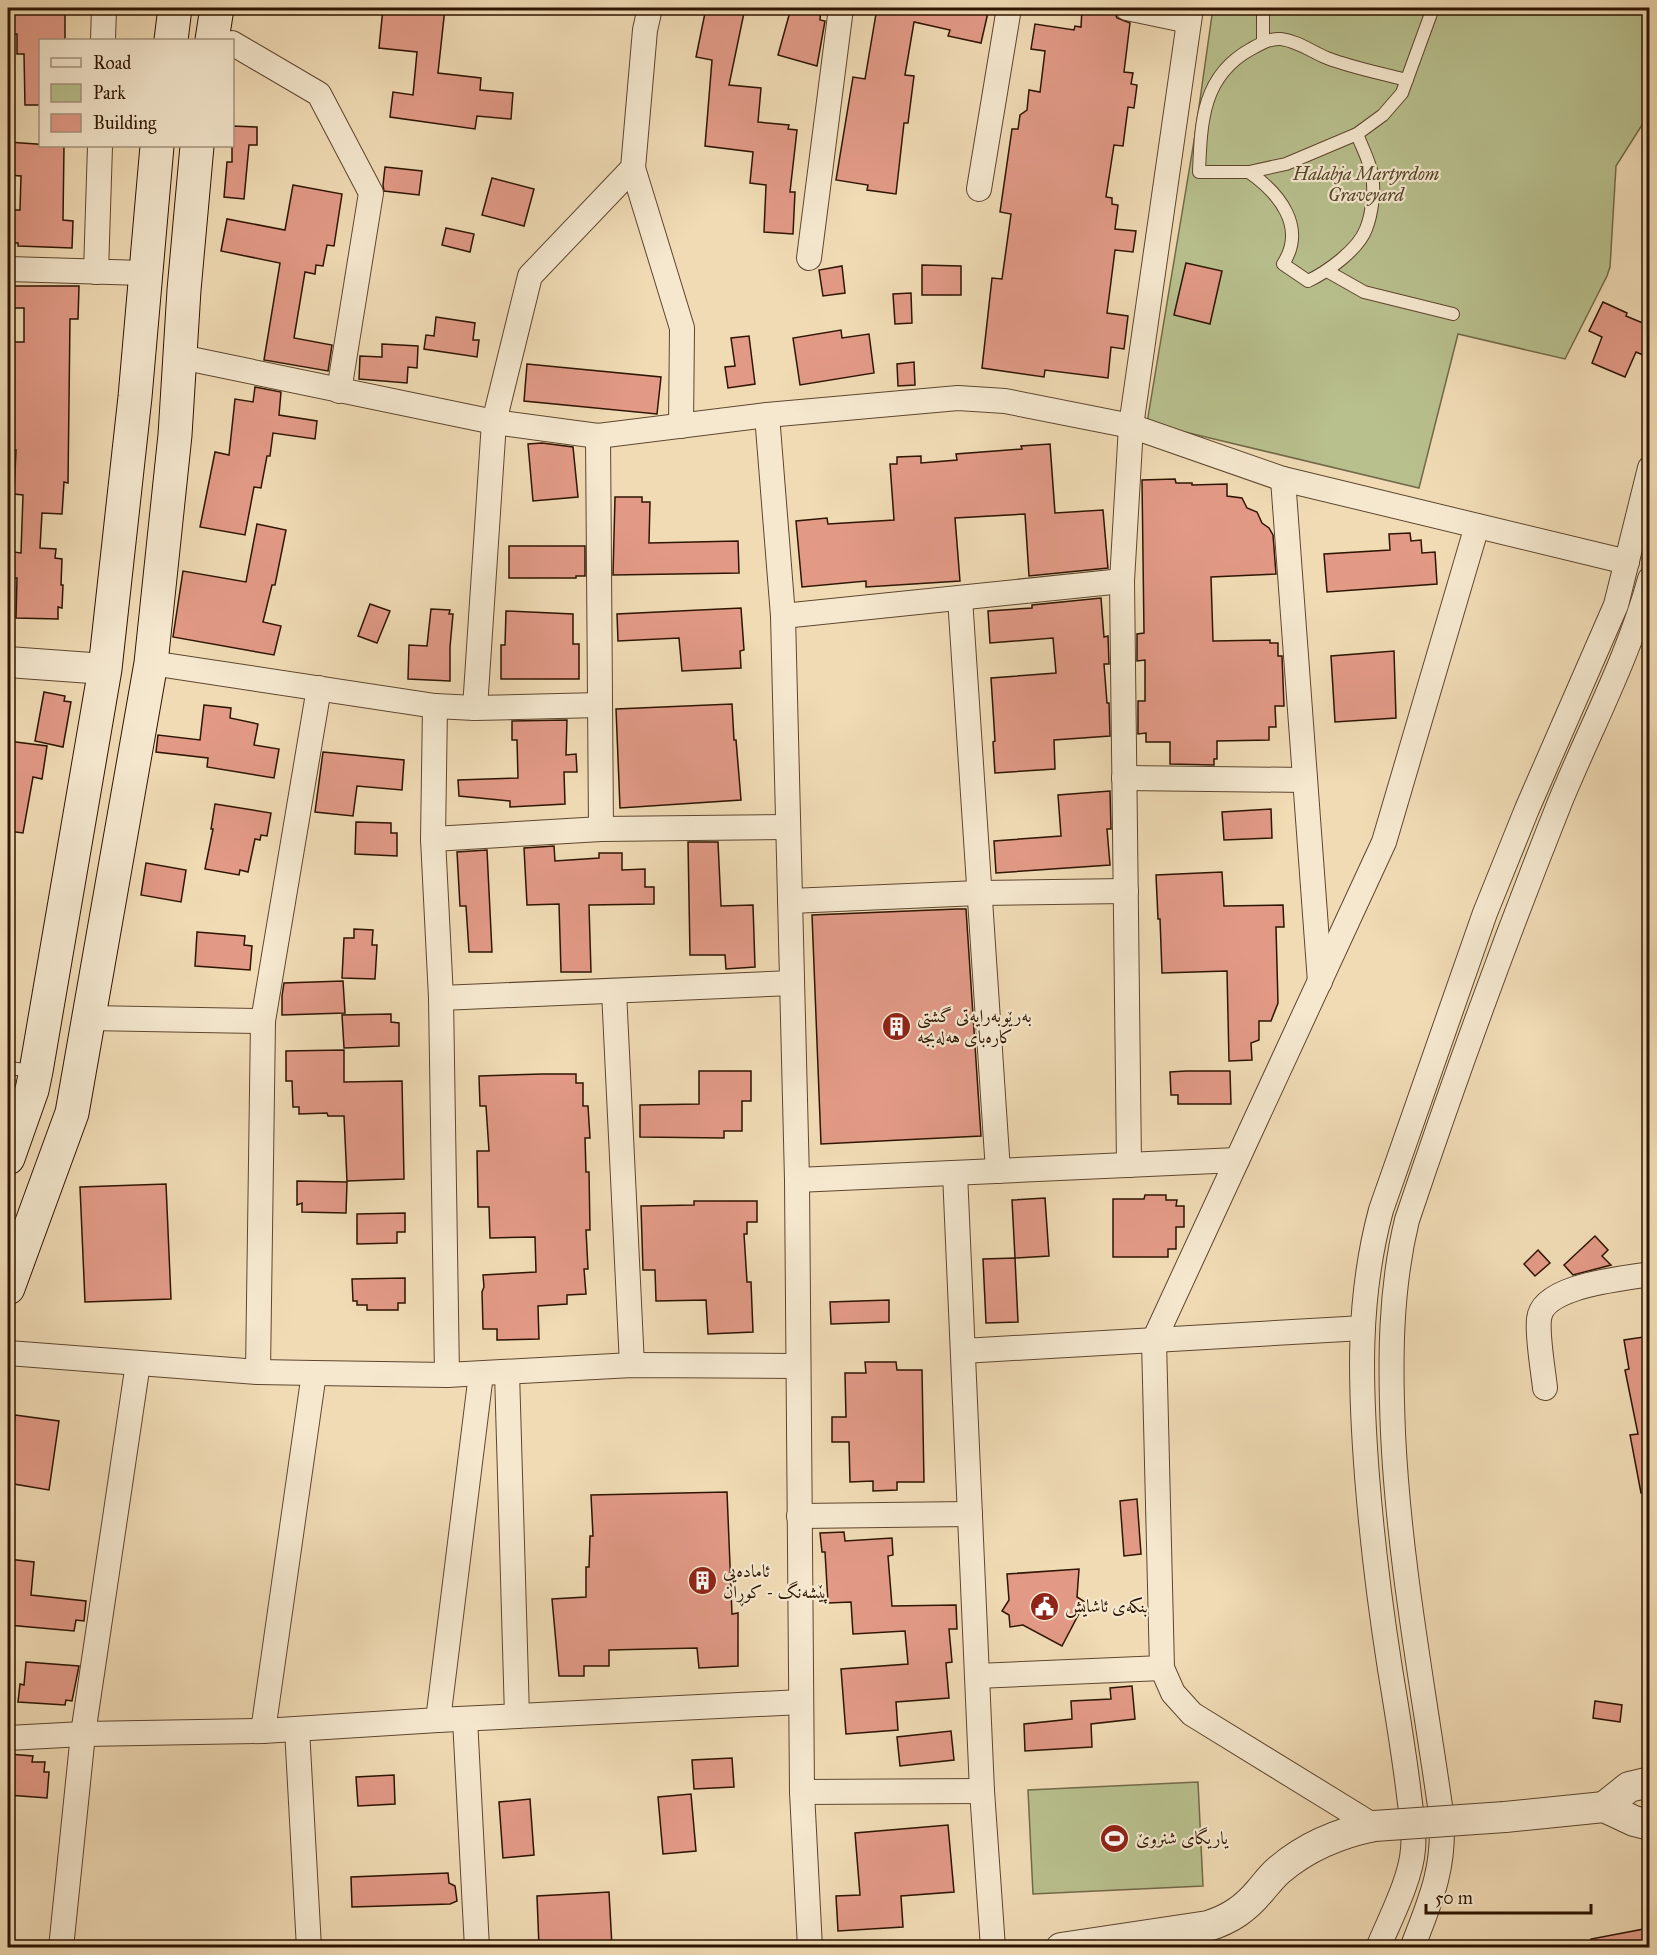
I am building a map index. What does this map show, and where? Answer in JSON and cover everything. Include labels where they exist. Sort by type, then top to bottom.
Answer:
[{"type":"main road","points":[[171,39],[175,8]]},
{"type":"main road","points":[[8,1158],[32,1090],[22,1070],[105,669],[135,397],[156,147]]},
{"type":"main road","points":[[8,1288],[72,1113],[151,663],[178,400],[185,278],[197,147]]},
{"type":"main road","points":[[135,397],[178,400]]},
{"type":"street","points":[[103,39],[104,8]]},
{"type":"street","points":[[650,8],[645,30],[633,168],[682,328],[681,426]]},
{"type":"street","points":[[809,258],[841,8]]},
{"type":"street","points":[[979,189],[1009,8]]},
{"type":"street","points":[[1127,8],[1190,14],[1131,426],[1122,581],[1129,1165]]},
{"type":"street","points":[[234,41],[319,94],[371,193],[339,391]]},
{"type":"street","points":[[96,272],[100,147]]},
{"type":"street","points":[[475,708],[494,422],[530,276],[633,168]]},
{"type":"street","points":[[8,269],[144,273]]},
{"type":"street","points":[[181,357],[494,422],[598,436],[766,415],[958,398],[1005,401],[1131,426],[1283,479],[1628,562]]},
{"type":"street","points":[[766,415],[783,616],[797,1180],[802,1792],[810,1947]]},
{"type":"street","points":[[598,436],[601,829]]},
{"type":"street","points":[[1378,1947],[1408,1872],[1414,1844],[1406,1770],[1378,1578],[1368,1476],[1362,1374],[1364,1301],[1370,1252],[1387,1191],[1485,913],[1527,809],[1616,605],[1650,468]]},
{"type":"street","points":[[1283,479],[1320,985]]},
{"type":"street","points":[[1374,1826],[1192,1714],[1173,1693],[1162,1668],[1154,1340],[1320,985],[1384,842],[1477,526]]},
{"type":"street","points":[[1412,1947],[1437,1881],[1442,1850],[1442,1830],[1403,1557],[1396,1475],[1391,1343],[1396,1277],[1407,1220],[1462,1059],[1560,803],[1636,623],[1650,579]]},
{"type":"street","points":[[783,616],[1122,581]]},
{"type":"street","points":[[960,598],[998,1171]]},
{"type":"street","points":[[8,662],[105,669]]},
{"type":"street","points":[[151,663],[435,706],[475,708],[600,705]]},
{"type":"street","points":[[258,1372],[263,1021],[320,688]]},
{"type":"street","points":[[435,706],[433,839],[441,998],[447,1375]]},
{"type":"street","points":[[1124,778],[1305,780]]},
{"type":"street","points":[[433,839],[601,829],[788,827]]},
{"type":"street","points":[[790,901],[980,893],[1126,891]]},
{"type":"street","points":[[441,998],[792,983]]},
{"type":"street","points":[[614,991],[632,1365]]},
{"type":"street","points":[[88,1018],[263,1021]]},
{"type":"street","points":[[797,1180],[1237,1160]]},
{"type":"street","points":[[955,1173],[982,1791],[993,1947]]},
{"type":"street","points":[[1545,1388],[1539,1317],[1548,1302],[1570,1290],[1650,1275]]},
{"type":"street","points":[[963,1351],[1363,1328]]},
{"type":"street","points":[[8,1353],[258,1372],[314,1373],[447,1375],[632,1365],[798,1366]]},
{"type":"street","points":[[61,1947],[83,1734],[138,1363]]},
{"type":"street","points":[[507,1372],[517,1716]]},
{"type":"street","points":[[263,1731],[314,1373]]},
{"type":"street","points":[[438,1720],[482,1374]]},
{"type":"street","points":[[1368,1476],[1396,1475]]},
{"type":"street","points":[[799,1516],[970,1514]]},
{"type":"street","points":[[977,1676],[1162,1668]]},
{"type":"street","points":[[8,1738],[83,1734],[263,1731],[801,1702]]},
{"type":"street","points":[[465,1719],[477,1947]]},
{"type":"street","points":[[297,1729],[309,1947]]},
{"type":"street","points":[[1604,1807],[1629,1787],[1650,1782]]},
{"type":"street","points":[[802,1792],[982,1791]]},
{"type":"street","points":[[1061,1947],[1208,1926],[1226,1921],[1243,1909],[1278,1871],[1305,1852],[1351,1831],[1374,1826],[1505,1817],[1604,1807],[1649,1830]]},
{"type":"lane","points":[[1263,8],[1263,42]]},
{"type":"lane","points":[[1407,80],[1327,58],[1280,39],[1263,42],[1242,54],[1223,72],[1210,90],[1200,148],[1199,172],[1249,172],[1286,164],[1357,134],[1383,115],[1402,93],[1407,80],[1433,8]]},
{"type":"lane","points":[[1249,172],[1278,196],[1288,213],[1292,231],[1289,255],[1283,264],[1308,281],[1338,263],[1366,230],[1373,195],[1372,175],[1357,134]]},
{"type":"lane","points":[[1327,271],[1364,292],[1453,314]]},
{"type":"green space","name":"Halabja Martyrdom Graveyard","points":[[1213,8],[1649,8],[1649,114],[1616,166],[1610,267],[1607,276],[1565,359],[1458,334],[1419,488],[1147,423],[1195,135]]},
{"type":"green space","name":"یاریگای شنروێ","points":[[1198,1782],[1203,1886],[1033,1894],[1028,1790]]},
{"type":"building","points":[[8,8],[65,8],[65,39],[39,39],[39,105],[25,105],[24,54],[17,54],[17,34],[8,34]]},
{"type":"building","points":[[383,8],[445,8],[438,73],[481,78],[480,90],[513,93],[511,119],[477,116],[475,129],[390,117],[393,92],[413,95],[417,52],[379,48]]},
{"type":"building","points":[[706,8],[745,8],[729,85],[761,88],[758,122],[789,125],[788,129],[797,130],[790,192],[795,192],[793,234],[764,232],[766,185],[750,183],[753,152],[705,146],[712,60],[696,57]]},
{"type":"building","points":[[791,8],[821,8],[820,20],[825,21],[817,66],[778,55]]},
{"type":"building","points":[[877,8],[989,8],[981,43],[948,36],[950,30],[914,22],[905,75],[914,76],[908,123],[904,123],[896,194],[867,190],[868,185],[836,180],[853,77],[865,79]]},
{"type":"building","points":[[1082,8],[1113,8],[1117,18],[1130,23],[1124,72],[1133,73],[1131,84],[1137,85],[1134,108],[1128,107],[1123,146],[1114,145],[1106,197],[1112,198],[1112,204],[1118,205],[1115,229],[1136,231],[1133,252],[1115,250],[1107,313],[1128,316],[1124,349],[1111,347],[1108,378],[1045,370],[1044,377],[982,368],[992,278],[1002,279],[1011,214],[1000,212],[1012,129],[1018,129],[1020,115],[1027,110],[1029,90],[1040,92],[1045,51],[1031,49],[1035,24],[1074,30],[1075,26],[1081,27]]},
{"type":"building","points":[[234,126],[257,127],[257,145],[249,145],[244,199],[224,197],[227,162],[232,162]]},
{"type":"building","points":[[8,142],[39,144],[39,147],[64,147],[63,220],[73,221],[72,248],[18,246],[18,243],[8,243],[8,210],[20,210],[21,176],[8,175]]},
{"type":"building","points":[[385,167],[422,171],[419,195],[384,191]]},
{"type":"building","points":[[492,178],[534,189],[524,226],[482,215]]},
{"type":"building","points":[[293,185],[342,194],[334,246],[327,245],[323,266],[316,265],[315,274],[305,272],[294,338],[332,345],[328,371],[264,360],[280,263],[221,251],[227,219],[285,230]]},
{"type":"building","points":[[446,228],[474,234],[470,252],[442,245]]},
{"type":"building","points":[[1186,263],[1222,271],[1210,324],[1174,315]]},
{"type":"building","points":[[922,265],[961,266],[961,295],[922,295]]},
{"type":"building","points":[[842,266],[845,293],[823,296],[819,270]]},
{"type":"building","points":[[8,286],[79,286],[78,319],[70,319],[68,483],[64,482],[62,514],[42,513],[40,548],[56,549],[55,558],[62,559],[62,608],[58,607],[58,619],[16,618],[17,578],[12,578],[14,552],[21,553],[23,495],[14,494],[16,450],[8,449],[8,342],[24,342],[24,308],[8,308]]},
{"type":"building","points":[[911,293],[912,323],[895,324],[893,294]]},
{"type":"building","points":[[1603,302],[1627,313],[1626,316],[1650,326],[1650,358],[1636,352],[1625,377],[1592,363],[1602,337],[1589,331]]},
{"type":"building","points":[[436,317],[475,323],[473,340],[479,340],[477,357],[424,349],[426,335],[434,336]]},
{"type":"building","points":[[841,330],[842,338],[869,334],[874,373],[800,385],[793,338]]},
{"type":"building","points":[[749,336],[755,384],[728,388],[725,367],[735,366],[731,338]]},
{"type":"building","points":[[382,344],[418,346],[417,368],[408,367],[407,383],[359,379],[360,356],[382,357]]},
{"type":"building","points":[[914,362],[915,385],[898,386],[897,364]]},
{"type":"building","points":[[527,364],[661,377],[657,414],[524,401]]},
{"type":"building","points":[[255,387],[281,392],[279,415],[317,421],[315,439],[273,433],[270,456],[267,456],[261,488],[254,487],[245,535],[200,527],[215,452],[229,455],[235,399],[253,402]]},
{"type":"building","points":[[542,443],[573,447],[578,497],[533,501],[528,444]]},
{"type":"building","points":[[1050,444],[1055,513],[1103,510],[1108,568],[1029,576],[1025,514],[955,518],[960,581],[866,587],[866,581],[802,587],[796,521],[827,518],[828,524],[894,520],[890,464],[897,464],[897,457],[921,456],[921,463],[957,460],[956,454],[1022,449],[1021,446]]},
{"type":"building","points":[[1175,479],[1176,483],[1192,483],[1192,485],[1227,484],[1227,496],[1242,498],[1247,508],[1257,512],[1262,523],[1273,535],[1276,574],[1211,577],[1213,641],[1270,640],[1270,643],[1278,643],[1278,656],[1282,656],[1284,706],[1275,706],[1276,727],[1269,727],[1269,740],[1217,741],[1217,759],[1214,759],[1214,765],[1170,764],[1170,742],[1146,742],[1146,733],[1138,734],[1138,701],[1145,701],[1145,660],[1137,661],[1137,634],[1144,633],[1142,480]]},
{"type":"building","points":[[615,497],[642,497],[642,502],[650,502],[649,543],[738,541],[739,573],[613,575]]},
{"type":"building","points":[[257,524],[286,530],[275,585],[272,585],[263,622],[281,626],[274,655],[173,637],[183,571],[246,582]]},
{"type":"building","points":[[1410,533],[1411,541],[1421,540],[1422,553],[1435,552],[1437,584],[1327,592],[1324,554],[1390,550],[1389,534]]},
{"type":"building","points":[[509,546],[585,546],[585,576],[509,578]]},
{"type":"building","points":[[1101,598],[1104,637],[1108,636],[1109,664],[1104,664],[1110,736],[1054,740],[1055,769],[995,773],[991,678],[1056,673],[1053,638],[990,643],[988,611],[1032,608],[1032,605]]},
{"type":"building","points":[[370,604],[390,611],[377,643],[358,636]]},
{"type":"building","points":[[741,608],[744,650],[740,651],[741,668],[682,671],[679,638],[618,641],[617,614]]},
{"type":"building","points":[[431,609],[450,610],[449,614],[453,614],[450,681],[408,679],[409,645],[427,646]]},
{"type":"building","points":[[506,611],[573,614],[573,644],[579,644],[579,679],[501,679],[501,645],[505,645]]},
{"type":"building","points":[[1394,651],[1396,718],[1335,722],[1331,656]]},
{"type":"building","points":[[44,692],[65,696],[64,701],[71,702],[63,747],[35,741]]},
{"type":"building","points":[[732,704],[741,800],[620,808],[616,709]]},
{"type":"building","points":[[204,705],[231,708],[230,718],[258,724],[254,745],[279,749],[274,778],[207,767],[208,758],[156,752],[158,735],[200,740]]},
{"type":"building","points":[[567,720],[566,755],[576,754],[577,772],[564,772],[565,804],[510,807],[510,801],[459,796],[458,780],[518,778],[517,740],[512,740],[512,721]]},
{"type":"building","points":[[8,741],[47,746],[42,779],[33,777],[23,833],[8,831]]},
{"type":"building","points":[[323,752],[404,760],[402,790],[357,786],[353,816],[315,812]]},
{"type":"building","points":[[1110,791],[1111,829],[1107,829],[1110,865],[996,873],[994,841],[1061,836],[1058,795]]},
{"type":"building","points":[[215,804],[271,813],[267,836],[261,835],[260,840],[255,839],[248,872],[240,870],[239,875],[205,869],[213,829],[211,829]]},
{"type":"building","points":[[1271,809],[1272,838],[1224,840],[1222,812]]},
{"type":"building","points":[[356,822],[391,823],[391,833],[397,833],[397,856],[355,854]]},
{"type":"building","points":[[688,842],[718,842],[721,906],[753,905],[755,967],[726,969],[725,955],[690,955]]},
{"type":"building","points":[[554,846],[555,861],[599,858],[599,853],[622,853],[622,870],[645,869],[645,887],[654,887],[654,904],[589,905],[591,972],[561,972],[559,904],[527,905],[524,848]]},
{"type":"building","points":[[487,850],[492,952],[469,952],[466,906],[460,906],[457,852]]},
{"type":"building","points":[[146,863],[186,870],[181,902],[141,895]]},
{"type":"building","points":[[1222,872],[1224,906],[1283,905],[1284,927],[1276,927],[1278,1003],[1271,1021],[1259,1021],[1259,1040],[1251,1043],[1252,1060],[1229,1061],[1227,971],[1162,973],[1156,875]]},
{"type":"building","name":"بەرێوبەرایەتی گشتی کارەبای هەلەبجە","points":[[966,909],[981,1136],[821,1144],[812,915]]},
{"type":"building","points":[[354,929],[373,930],[372,945],[377,945],[375,979],[342,978],[344,938],[354,938]]},
{"type":"building","points":[[197,932],[245,936],[244,945],[252,946],[250,970],[195,966]]},
{"type":"building","points":[[343,981],[345,1013],[282,1015],[284,983]]},
{"type":"building","points":[[391,1014],[391,1022],[399,1023],[399,1046],[344,1048],[342,1015]]},
{"type":"building","points":[[344,1050],[344,1082],[402,1081],[404,1179],[347,1181],[344,1116],[328,1116],[327,1113],[299,1114],[299,1107],[293,1107],[292,1081],[286,1081],[286,1051]]},
{"type":"building","points":[[699,1071],[751,1071],[751,1101],[742,1101],[742,1131],[724,1131],[724,1138],[640,1137],[640,1105],[699,1104]]},
{"type":"building","points":[[1230,1071],[1231,1104],[1178,1104],[1178,1095],[1171,1095],[1170,1072]]},
{"type":"building","points":[[576,1074],[576,1083],[583,1083],[583,1106],[588,1106],[590,1138],[585,1138],[586,1172],[589,1172],[590,1230],[586,1230],[588,1269],[584,1269],[586,1294],[567,1295],[567,1304],[538,1306],[539,1339],[497,1340],[497,1329],[483,1329],[483,1275],[536,1272],[535,1237],[490,1238],[489,1207],[478,1207],[477,1151],[489,1151],[486,1106],[480,1106],[479,1076]]},
{"type":"building","points":[[297,1181],[347,1182],[346,1213],[302,1212],[302,1203],[297,1205]]},
{"type":"building","points":[[166,1184],[171,1299],[85,1302],[80,1187]]},
{"type":"building","points":[[1145,1195],[1166,1195],[1166,1200],[1177,1200],[1176,1206],[1184,1206],[1184,1227],[1176,1227],[1176,1249],[1168,1249],[1168,1257],[1113,1257],[1113,1199],[1144,1199]]},
{"type":"building","points":[[1045,1198],[1049,1256],[1015,1258],[1012,1200]]},
{"type":"building","points":[[694,1201],[757,1201],[757,1222],[747,1222],[747,1234],[744,1234],[747,1282],[751,1282],[753,1332],[708,1334],[706,1300],[656,1301],[655,1270],[643,1270],[641,1206],[694,1205]]},
{"type":"building","points":[[405,1213],[405,1232],[397,1232],[397,1243],[357,1244],[357,1214]]},
{"type":"building","points":[[1595,1236],[1608,1250],[1602,1256],[1611,1265],[1573,1275],[1564,1265]]},
{"type":"building","points":[[1538,1250],[1550,1263],[1535,1276],[1524,1264]]},
{"type":"building","points":[[1015,1258],[1018,1322],[986,1323],[983,1259]]},
{"type":"building","points":[[405,1278],[405,1303],[398,1303],[398,1310],[367,1310],[367,1305],[357,1305],[357,1301],[353,1301],[352,1279]]},
{"type":"building","points":[[889,1300],[889,1322],[831,1324],[830,1302]]},
{"type":"building","points":[[1650,1336],[1650,1492],[1641,1493],[1630,1435],[1638,1434],[1625,1370],[1629,1369],[1624,1340]]},
{"type":"building","points":[[865,1362],[896,1362],[897,1370],[922,1370],[924,1482],[897,1482],[897,1490],[873,1491],[873,1481],[850,1482],[849,1442],[832,1442],[832,1417],[846,1417],[845,1373],[866,1373]]},
{"type":"building","points":[[15,1415],[59,1421],[49,1490],[8,1483],[8,1426],[14,1427]]},
{"type":"building","name":"ئامادەیی پێشەنگ - کوڕان","points":[[727,1492],[732,1614],[738,1613],[738,1666],[699,1668],[697,1648],[609,1650],[609,1666],[584,1666],[584,1676],[559,1676],[552,1599],[586,1597],[586,1567],[589,1567],[590,1536],[593,1536],[591,1495]]},
{"type":"building","points":[[1137,1499],[1141,1554],[1124,1556],[1120,1501]]},
{"type":"building","points":[[844,1532],[845,1541],[892,1538],[893,1555],[888,1556],[892,1606],[956,1605],[957,1629],[949,1629],[952,1662],[946,1663],[949,1698],[896,1702],[898,1730],[846,1734],[841,1669],[908,1664],[905,1631],[853,1634],[851,1602],[828,1603],[825,1552],[822,1552],[820,1533]]},
{"type":"building","points":[[8,1559],[34,1562],[31,1595],[86,1601],[84,1621],[76,1620],[74,1631],[8,1625]]},
{"type":"building","name":"بنکەی ئاشایش","points":[[1079,1569],[1077,1597],[1085,1602],[1062,1646],[1023,1625],[1010,1627],[1009,1615],[1002,1611],[1009,1600],[1007,1574]]},
{"type":"building","points":[[26,1662],[79,1666],[72,1701],[66,1700],[65,1705],[18,1702],[20,1684],[24,1685]]},
{"type":"building","points":[[1132,1686],[1135,1719],[1091,1724],[1092,1747],[1025,1751],[1024,1724],[1072,1719],[1071,1701],[1111,1699],[1110,1688]]},
{"type":"building","points":[[1595,1701],[1622,1705],[1620,1722],[1593,1718]]},
{"type":"building","points":[[951,1731],[954,1760],[900,1766],[897,1737]]},
{"type":"building","points":[[8,1754],[33,1756],[32,1762],[45,1762],[44,1772],[49,1772],[47,1798],[8,1795]]},
{"type":"building","points":[[732,1758],[734,1787],[694,1789],[692,1760]]},
{"type":"building","points":[[394,1775],[395,1804],[358,1806],[356,1777]]},
{"type":"building","points":[[691,1794],[696,1851],[663,1854],[658,1797]]},
{"type":"building","points":[[530,1799],[534,1855],[503,1858],[499,1802]]},
{"type":"building","points":[[948,1825],[954,1892],[901,1896],[903,1927],[838,1931],[836,1896],[860,1895],[855,1833]]},
{"type":"building","points":[[448,1873],[449,1883],[455,1886],[457,1901],[450,1904],[352,1907],[351,1877]]},
{"type":"building","points":[[609,1892],[612,1947],[539,1947],[537,1896]]},
{"type":"building","points":[[1644,1929],[1647,1947],[1592,1947],[1591,1939]]},
{"type":"place","name":"بەرێوبەرایەتی گشتی کارەبای هەلەبجە","points":[[896,1026]]},
{"type":"place","name":"ئامادەیی پێشەنگ - کوڕان","points":[[702,1581]]},
{"type":"place","name":"بنکەی ئاشایش","points":[[1044,1606]]},
{"type":"place","name":"یاریگای شنروێ","points":[[1115,1838]]}]
